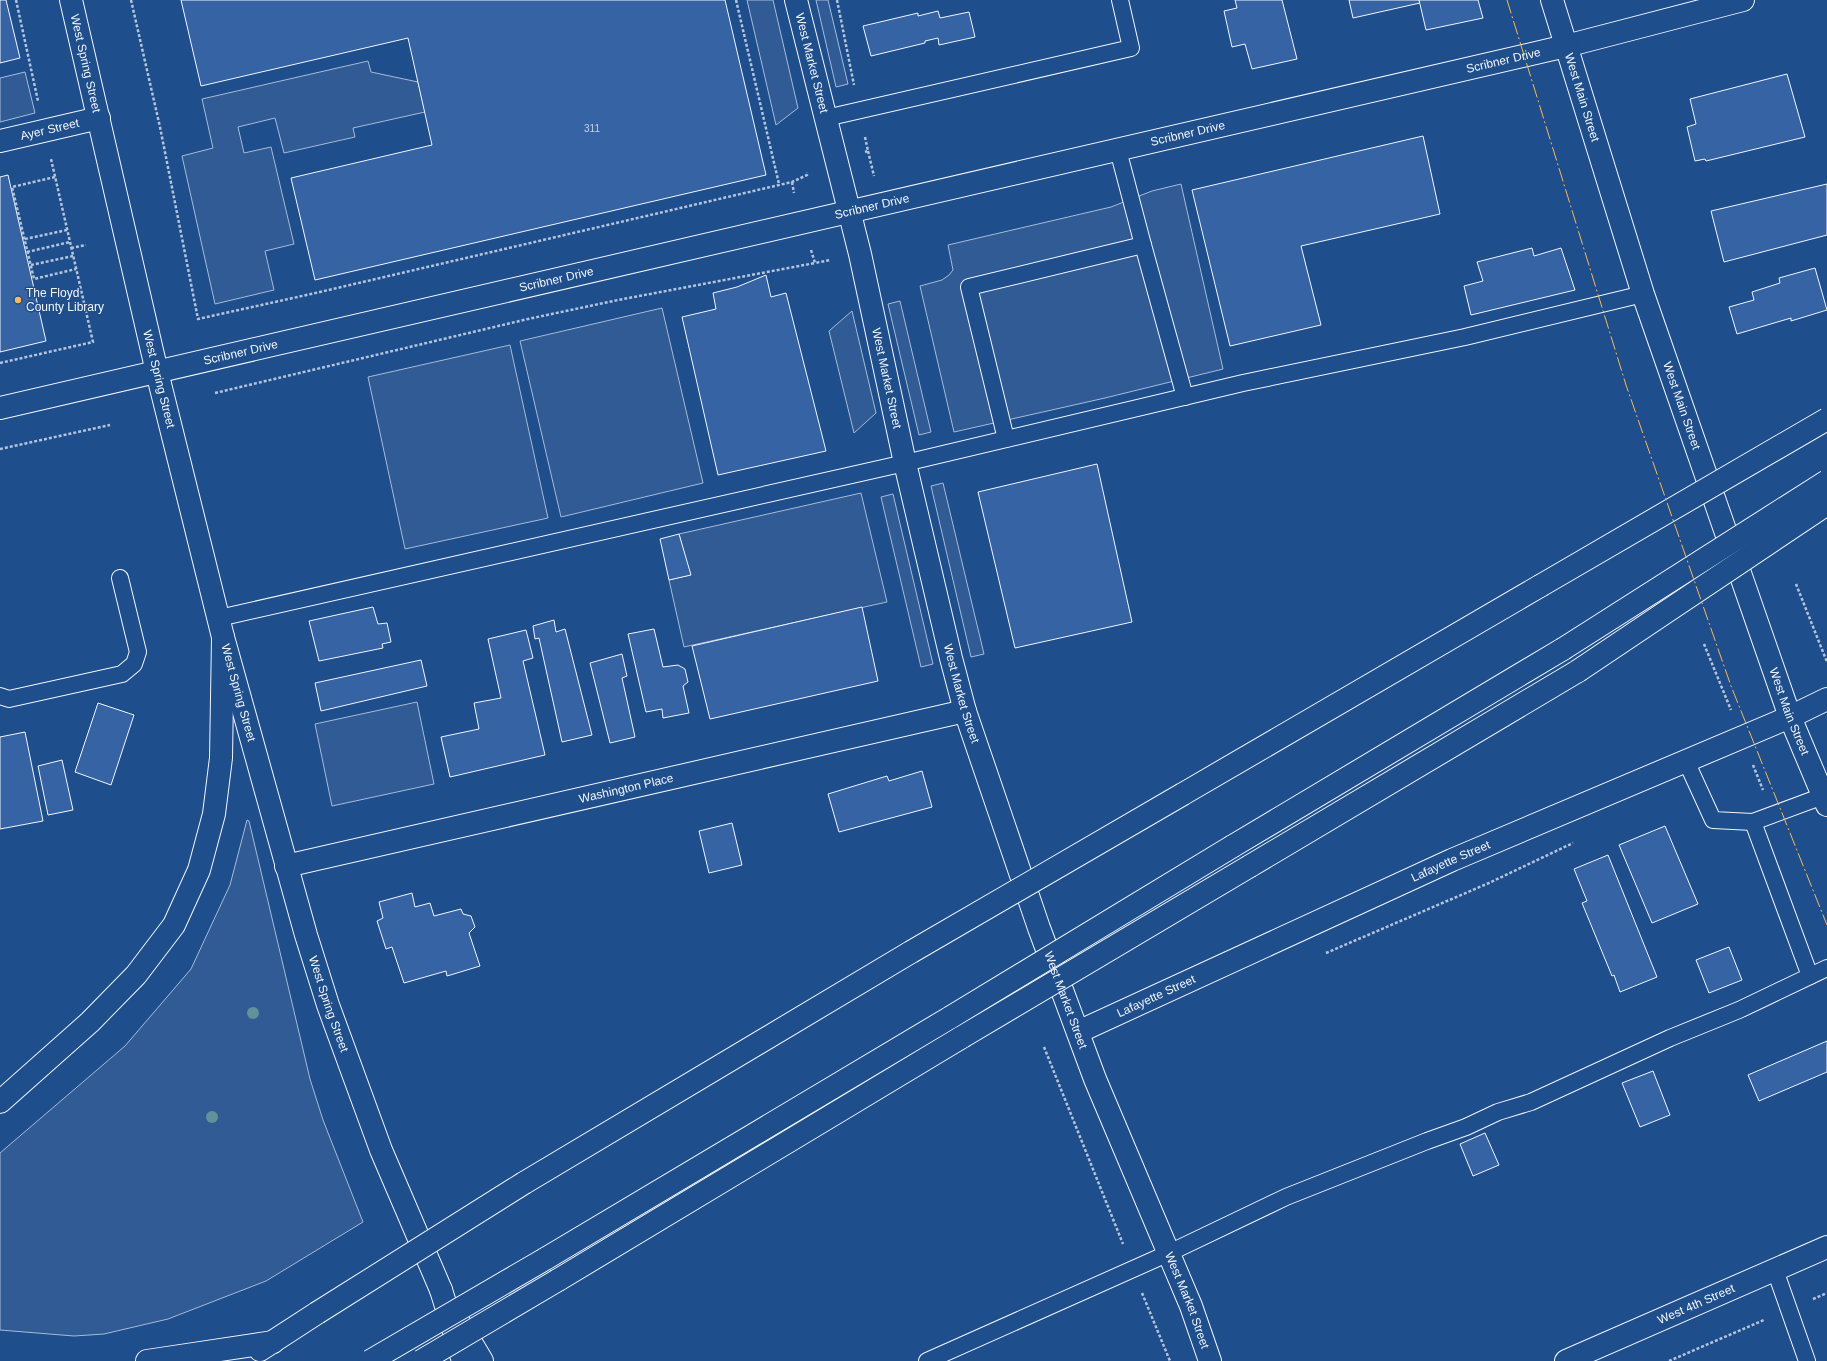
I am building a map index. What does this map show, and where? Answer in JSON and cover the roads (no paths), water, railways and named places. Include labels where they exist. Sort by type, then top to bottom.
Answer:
[{"type":"main road","name":"West Spring Street","points":[[71,0],[157,372],[221,628],[306,935],[339,1034],[381,1150],[441,1290],[482,1361]]},
{"type":"main road","name":"West Market Street","points":[[796,0],[860,254],[906,464],[951,658],[965,711],[1039,928],[1095,1079],[1191,1306],[1210,1361]]},
{"type":"main road","name":"West Main Street","points":[[1552,0],[1643,294],[1790,717],[1825,801]]},
{"type":"main road","name":"Scribner Drive","points":[[0,408],[1566,46],[1743,0]]},
{"type":"main road","name":"Ayer Street","points":[[0,141],[99,118]]},
{"type":"main road","points":[[242,1361],[524,1183],[911,952],[1827,419]]},
{"type":"main road","points":[[370,1361],[545,1259],[951,1017],[1563,649],[1827,481]]},
{"type":"main road","points":[[421,1361],[1578,671],[1827,504]]},
{"type":"main road","points":[[0,1102],[90,1022],[136,975],[174,925],[199,870],[214,814],[221,758],[221,628]]},
{"type":"main road","name":"Lafayette Street","points":[[1078,1032],[1452,860],[1790,717],[1827,699]]},
{"type":"main road","name":"Washington Place","points":[[286,866],[965,711]]},
{"type":"main road","name":"West 4th Street","points":[[1566,1361],[1827,1247]]},
{"type":"main road","points":[[441,1290],[463,1361]]},
{"type":"main road","points":[[147,1361],[273,1342]]},
{"type":"lane","points":[[826,118],[1131,48],[1120,0]]},
{"type":"lane","points":[[1118,150],[1184,397]]},
{"type":"lane","points":[[1006,440],[969,287],[1143,245]]},
{"type":"lane","points":[[221,628],[1243,383],[1466,337],[1643,294]]},
{"type":"lane","points":[[0,696],[9,699],[122,674],[134,664],[138,652],[120,578]]},
{"type":"lane","points":[[1686,761],[1714,820],[1753,822],[1825,801]]},
{"type":"lane","points":[[1753,822],[1810,976]]},
{"type":"lane","points":[[926,1361],[1169,1254],[1286,1197],[1426,1141],[1466,1127],[1498,1112],[1531,1102],[1670,1038],[1739,1010],[1827,968]]},
{"type":"lane","points":[[1775,1270],[1807,1361]]},
{"type":"place","name":"The Floyd County Library","points":[[18,300]]}]
